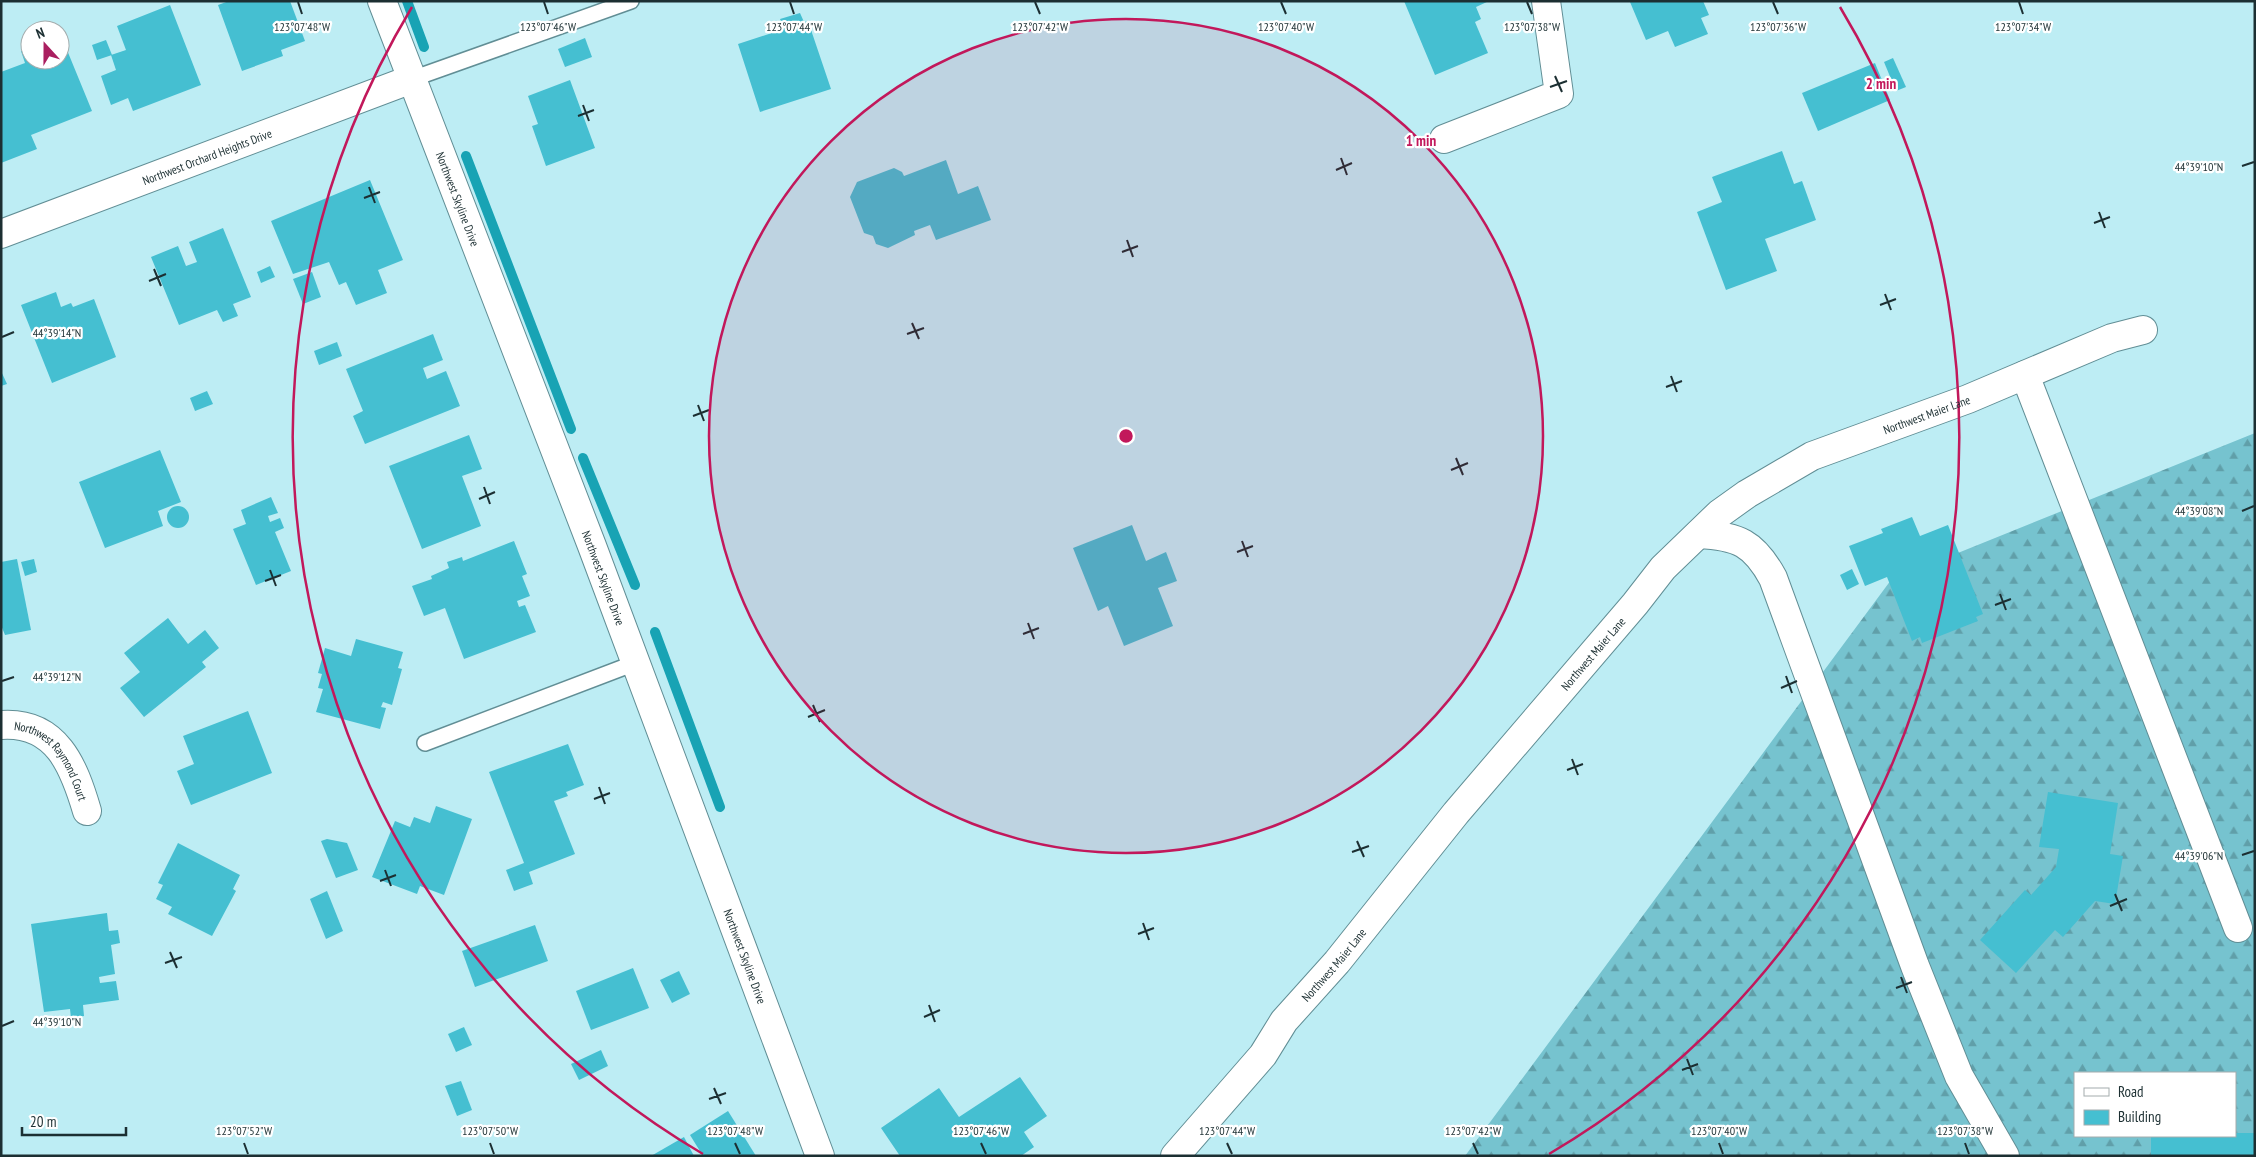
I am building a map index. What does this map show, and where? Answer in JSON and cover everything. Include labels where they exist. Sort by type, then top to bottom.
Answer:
[{"type":"street","name":"Northwest Skyline Drive","points":[[382,1],[635,662],[820,1156]]},
{"type":"street","points":[[1444,139],[1559,94],[1546,1]]},
{"type":"street","name":"Northwest Orchard Heights Drive","points":[[1,234],[412,79]]},
{"type":"street","name":"Northwest Maier Lane","points":[[1175,1156],[1263,1055],[1284,1021],[1336,962],[1456,813],[1635,604],[1663,568],[1719,514],[1747,494],[1812,456],[1968,399],[2112,338],[2144,330]]},
{"type":"street","points":[[2025,375],[2238,928]]},
{"type":"street","points":[[1698,534],[1734,538],[1751,547],[1763,561],[1773,578],[1914,966],[1959,1076],[2004,1156]]},
{"type":"street","name":"Northwest Raymond Court","points":[[1,726],[16,724],[42,734],[62,750],[77,779],[87,811]]},
{"type":"lane","points":[[412,79],[631,1]]},
{"type":"lane","points":[[425,743],[635,662]]},
{"type":"green space","points":[[2255,433],[2255,1156],[1465,1156],[1891,580]]},
{"type":"building","points":[[229,1],[290,1],[305,41],[281,50],[283,56],[242,71],[218,5]]},
{"type":"building","points":[[1404,1],[1489,1],[1476,7],[1481,19],[1475,22],[1488,53],[1435,75]]},
{"type":"building","points":[[1703,1],[1709,15],[1701,18],[1708,34],[1675,47],[1668,31],[1646,40],[1630,2]]},
{"type":"building","points":[[170,5],[201,85],[133,111],[128,98],[111,105],[101,76],[116,70],[111,55],[126,50],[117,26]]},
{"type":"building","points":[[800,13],[804,22],[808,21],[831,89],[760,112],[738,44],[784,29],[780,19]]},
{"type":"building","points":[[585,38],[592,57],[565,67],[558,49]]},
{"type":"building","points":[[106,40],[112,55],[97,60],[92,45]]},
{"type":"building","points":[[70,57],[92,111],[31,135],[37,149],[1,163],[1,72],[20,65],[20,70],[70,70]]},
{"type":"building","points":[[1893,58],[1906,87],[1896,91],[1884,62]]},
{"type":"building","points":[[1875,63],[1890,100],[1818,131],[1802,93]]},
{"type":"building","points":[[570,80],[595,148],[546,166],[532,126],[538,124],[528,96]]},
{"type":"building","points":[[1782,151],[1794,184],[1802,181],[1816,220],[1765,239],[1777,271],[1726,290],[1697,212],[1722,202],[1712,177]]},
{"type":"building","points":[[946,160],[958,194],[978,186],[991,220],[936,240],[930,225],[914,231],[915,235],[888,248],[876,244],[873,236],[864,233],[850,197],[857,182],[894,168],[902,172],[904,176]]},
{"type":"building","points":[[370,180],[403,260],[378,270],[387,293],[356,305],[346,282],[339,285],[329,262],[293,274],[271,221]]},
{"type":"building","points":[[223,228],[251,297],[233,304],[238,316],[223,322],[217,310],[179,325],[151,257],[178,246],[186,266],[197,262],[189,242]]},
{"type":"building","points":[[270,266],[275,277],[261,283],[257,272]]},
{"type":"building","points":[[312,272],[321,297],[303,304],[293,279]]},
{"type":"building","points":[[56,292],[61,307],[71,303],[73,307],[94,299],[116,357],[52,383],[21,305]]},
{"type":"building","points":[[433,334],[443,360],[423,368],[427,379],[446,371],[460,406],[365,444],[353,416],[363,411],[346,369]]},
{"type":"building","points":[[337,342],[342,356],[319,365],[314,351]]},
{"type":"building","points":[[1,371],[7,384],[1,386]]},
{"type":"building","points":[[207,391],[213,404],[195,411],[190,398]]},
{"type":"building","points":[[469,435],[482,469],[462,476],[481,526],[422,549],[389,466]]},
{"type":"building","points":[[160,450],[181,502],[158,511],[163,526],[105,548],[79,482]]},
{"type":"building","points":[[271,497],[278,513],[268,516],[270,522],[280,518],[284,528],[275,532],[291,571],[256,585],[233,529],[246,524],[241,510]]},
{"type":"building","points":[[178,506],[186,509],[189,517],[186,525],[178,528],[170,525],[167,517],[170,509]]},
{"type":"building","points":[[1912,517],[1920,536],[1948,525],[1983,614],[1976,617],[1978,621],[1922,643],[1920,637],[1912,641],[1887,577],[1865,586],[1849,546],[1883,533],[1881,529]]},
{"type":"building","points":[[1132,525],[1146,561],[1166,552],[1177,581],[1158,588],[1173,626],[1124,646],[1108,606],[1098,611],[1073,548]]},
{"type":"building","points":[[514,541],[527,574],[522,576],[530,596],[517,601],[519,607],[525,605],[536,632],[464,659],[445,608],[424,616],[412,586],[432,579],[431,576],[449,568],[447,562],[462,557],[463,561]]},
{"type":"building","points":[[17,559],[31,630],[5,635],[1,625],[1,562]]},
{"type":"building","points":[[34,559],[37,572],[25,576],[21,562]]},
{"type":"building","points":[[1852,569],[1859,584],[1847,590],[1840,575]]},
{"type":"building","points":[[168,618],[188,644],[205,630],[219,648],[202,662],[206,667],[144,717],[120,688],[140,672],[124,653]]},
{"type":"building","points":[[356,639],[403,652],[398,668],[402,669],[392,705],[383,702],[381,707],[386,708],[380,729],[316,712],[323,689],[318,688],[322,674],[318,673],[325,648],[351,656]]},
{"type":"building","points":[[248,711],[272,773],[191,805],[177,771],[194,764],[183,736]]},
{"type":"building","points":[[568,744],[584,785],[566,792],[568,796],[554,801],[575,854],[529,872],[533,884],[514,891],[506,870],[524,863],[489,772]]},
{"type":"building","points":[[2048,792],[2118,803],[2110,854],[2123,856],[2115,904],[2095,901],[2063,937],[2055,930],[2016,973],[1980,940],[2025,890],[2031,895],[2056,867],[2059,849],[2039,847]]},
{"type":"building","points":[[436,806],[472,819],[444,895],[420,886],[417,894],[372,877],[395,821],[410,827],[414,817],[430,823]]},
{"type":"building","points":[[327,839],[347,843],[358,870],[336,878],[321,841]]},
{"type":"building","points":[[178,843],[240,875],[233,889],[236,891],[212,936],[168,914],[172,907],[156,899],[163,885],[158,883]]},
{"type":"building","points":[[327,891],[343,931],[326,939],[310,899]]},
{"type":"building","points":[[107,913],[109,931],[118,930],[120,943],[111,945],[115,974],[99,977],[100,983],[116,981],[119,1000],[83,1005],[84,1016],[71,1018],[70,1009],[44,1012],[31,924]]},
{"type":"building","points":[[535,925],[548,961],[475,987],[462,951]]},
{"type":"building","points":[[633,968],[649,1008],[591,1030],[576,991]]},
{"type":"building","points":[[679,971],[690,994],[672,1003],[660,980]]},
{"type":"building","points":[[464,1027],[472,1045],[456,1052],[448,1034]]},
{"type":"building","points":[[601,1050],[608,1066],[579,1080],[571,1064]]},
{"type":"building","points":[[1020,1077],[1047,1116],[1024,1132],[1034,1147],[1021,1156],[900,1156],[881,1128],[939,1088],[959,1117]]},
{"type":"building","points":[[461,1081],[472,1110],[457,1116],[445,1086]]},
{"type":"building","points":[[728,1111],[756,1156],[703,1156],[690,1135]]},
{"type":"building","points":[[2236,1133],[2255,1133],[2255,1156],[2151,1156],[2151,1137],[2236,1137]]},
{"type":"building","points":[[684,1137],[694,1156],[651,1156]]},
{"type":"waterway","points":[[407,1],[424,47]]},
{"type":"waterway","points":[[466,156],[571,429]]},
{"type":"waterway","points":[[583,458],[635,585]]},
{"type":"waterway","points":[[655,632],[720,807]]}]
